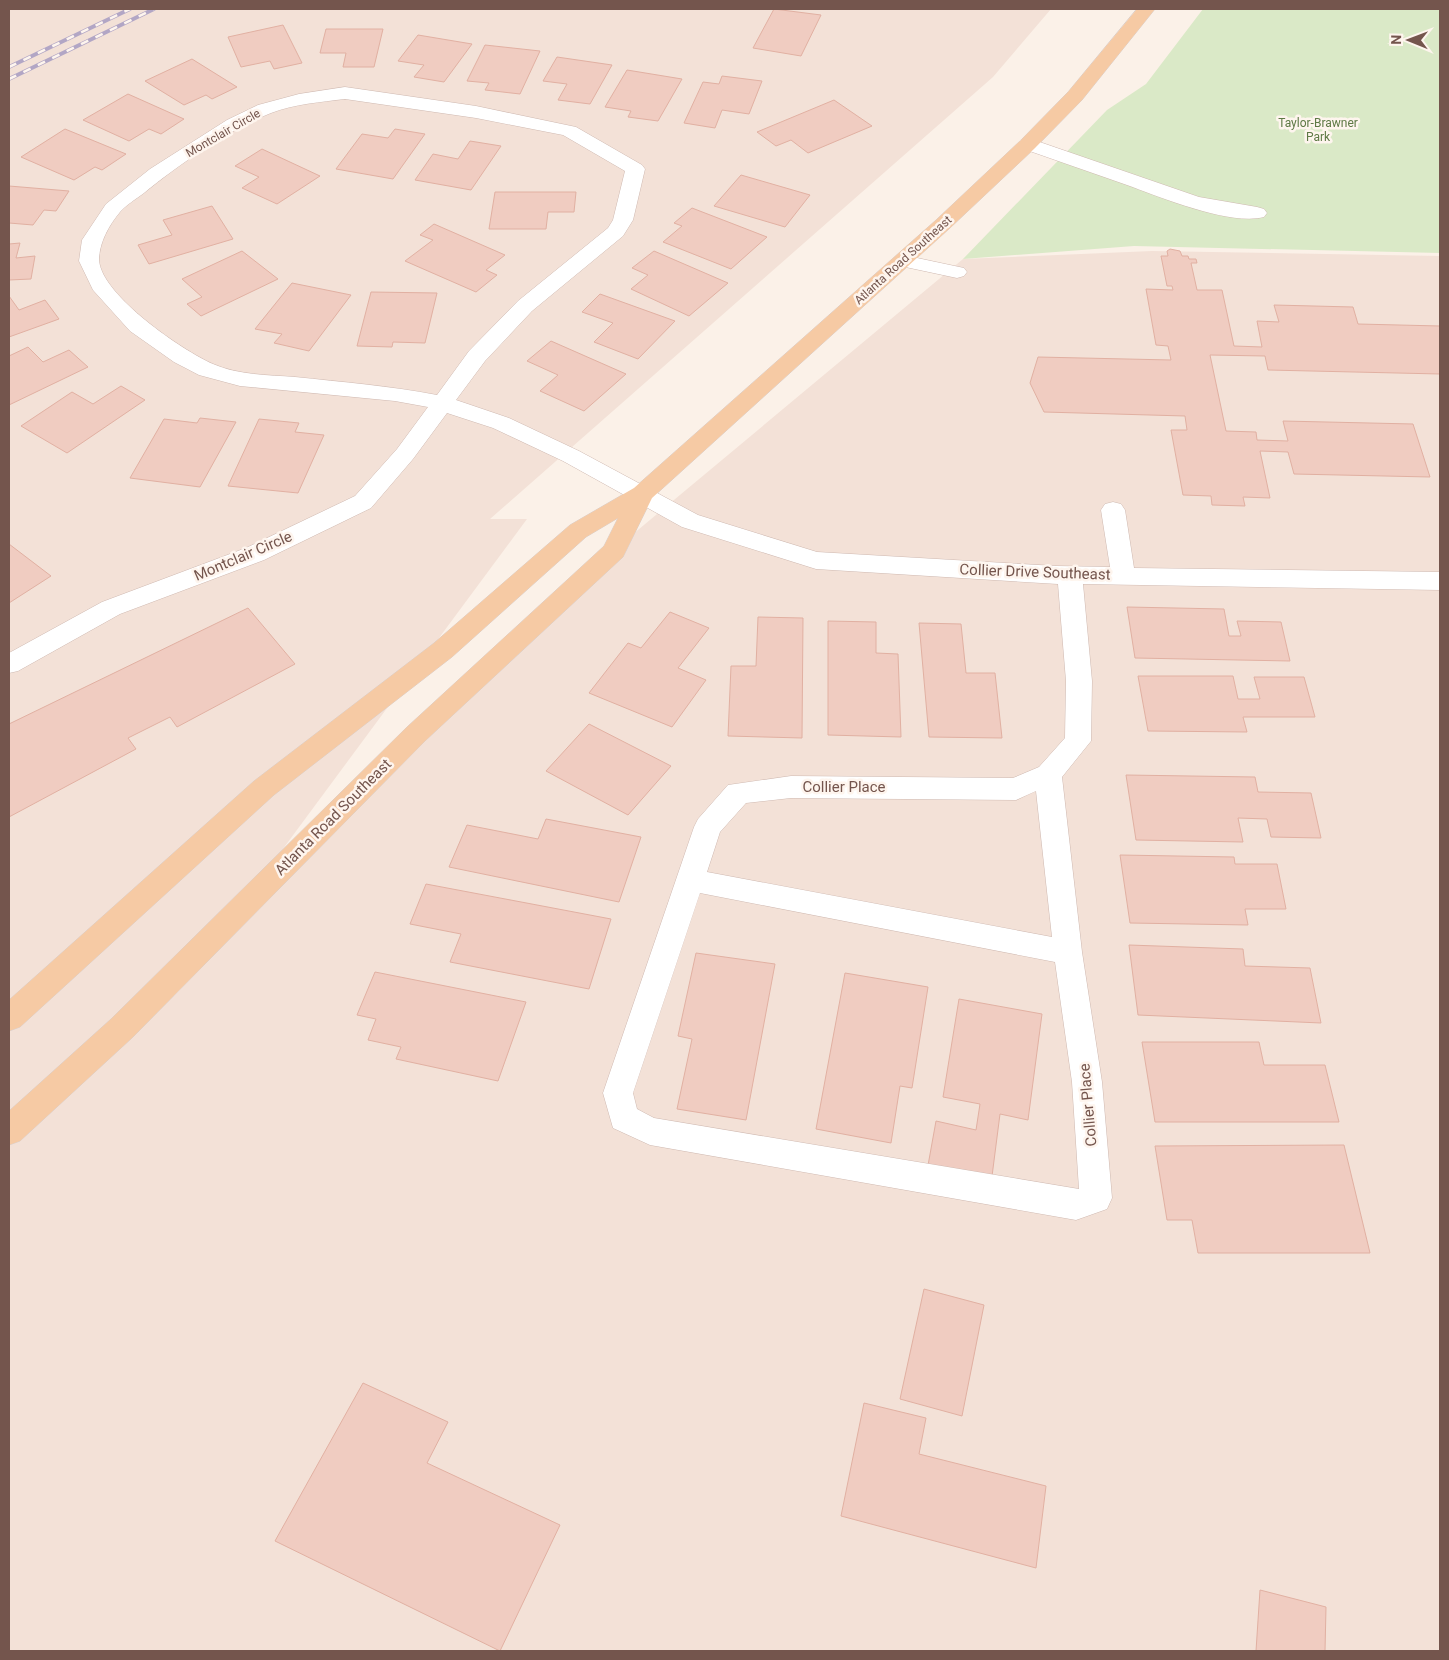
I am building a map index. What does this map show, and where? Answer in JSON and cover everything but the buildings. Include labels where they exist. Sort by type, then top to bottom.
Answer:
[{"type":"main road","name":"Atlanta Road Southeast","points":[[9,1018],[264,788],[443,650],[578,531],[642,494],[903,261],[1028,144],[1076,96],[1146,9]]},
{"type":"main road","name":"Atlanta Road Southeast","points":[[9,1131],[122,1028],[416,734],[614,551],[642,494]]},
{"type":"street","name":"Montclair Circle","points":[[9,664],[111,608],[255,554],[363,502],[404,454],[442,403],[476,356],[525,306],[616,232],[623,220],[635,169],[569,131],[476,112],[345,93],[299,100],[265,109],[234,124],[157,173],[112,208],[92,240],[89,261],[100,286],[138,326],[182,357],[207,370],[240,379],[394,394],[442,403],[501,422],[642,494]]},
{"type":"street","points":[[1028,144],[1194,202],[1235,211],[1257,213]]},
{"type":"street","points":[[903,261],[957,272]]},
{"type":"street","name":"Collier Drive Southeast","points":[[642,494],[704,527],[816,560],[1070,575],[1440,580]]},
{"type":"street","points":[[1113,510],[1123,576]]},
{"type":"street","name":"Collier Place","points":[[1048,774],[1068,952],[1087,1082],[1096,1198],[1076,1206],[650,1131],[624,1118],[618,1093],[708,827],[738,793],[801,787],[920,786],[1016,789],[1048,774],[1078,741],[1079,681],[1070,575]]},
{"type":"street","points":[[690,880],[902,922],[1068,952]]},
{"type":"shaded area","points":[[9,9],[1051,9],[993,77],[490,519],[527,519],[174,996],[524,625],[963,259],[1152,251],[1440,256],[1440,1651],[9,1651]]},
{"type":"green space","name":"Taylor-Brawner Park","points":[[1203,9],[1440,9],[1440,253],[1134,246],[963,259],[1107,110],[1146,84]]},
{"type":"railway","points":[[9,67],[130,9]]},
{"type":"railway","points":[[9,79],[154,9]]}]
